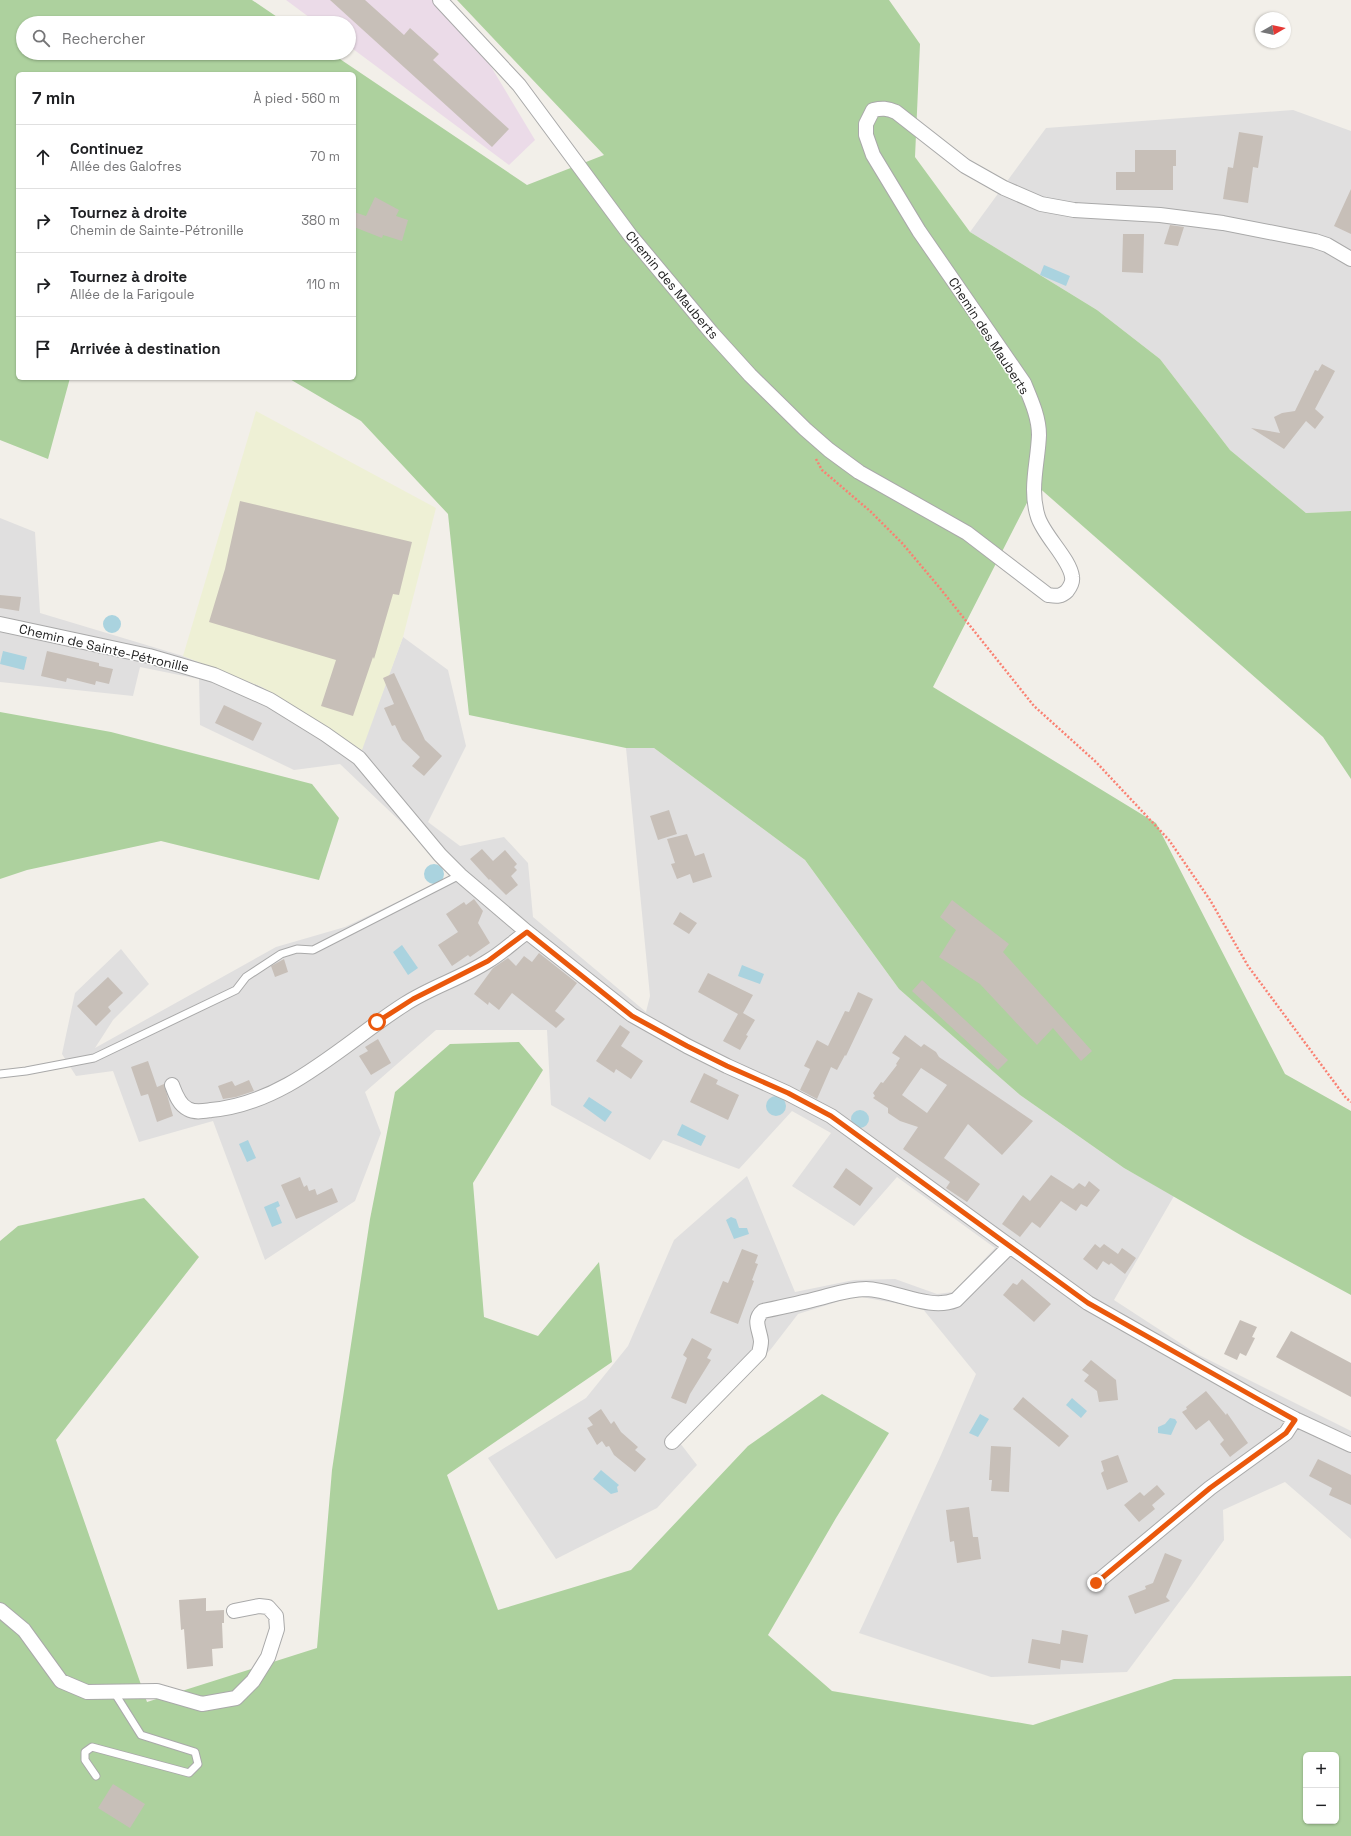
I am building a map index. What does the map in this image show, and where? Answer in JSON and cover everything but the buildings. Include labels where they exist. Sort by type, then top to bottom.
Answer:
[{"type":"street","name":"Chemin des Mauberts","points":[[440,0],[519,85],[630,235],[711,332],[750,375],[829,450],[859,472],[967,533],[1048,595],[1057,597],[1064,593],[1070,588],[1073,578],[1039,519],[1034,505],[1033,492],[1039,434],[1037,416],[1032,401],[1024,383],[919,231],[873,155],[866,135],[866,124],[873,110],[880,108],[896,112],[965,166],[1004,188],[1041,204],[1074,210],[1160,215],[1223,223],[1315,241],[1326,245],[1351,259]]},
{"type":"street","name":"Chemin de Sainte-Pétronille","points":[[0,624],[149,656],[214,675],[270,700],[325,734],[359,758],[440,855],[460,875],[527,932],[632,1016],[693,1049],[788,1093],[831,1116],[1088,1303],[1295,1420],[1351,1445]]},
{"type":"street","points":[[172,1085],[178,1099],[186,1109],[194,1112],[236,1107],[247,1103],[299,1080],[377,1022],[413,999],[488,961],[527,932]]},
{"type":"street","points":[[672,1442],[759,1353],[761,1342],[757,1322],[759,1315],[763,1312],[848,1291],[864,1289],[884,1291],[928,1302],[948,1303],[956,1300],[1010,1246]]},
{"type":"street","points":[[1096,1583],[1210,1488],[1286,1433],[1295,1420]]},
{"type":"street","points":[[0,1610],[24,1630],[61,1681],[87,1692],[158,1691],[202,1704],[236,1698],[253,1682],[268,1657],[277,1629],[276,1616],[268,1607],[259,1606],[234,1612]]},
{"type":"lane","points":[[0,1074],[26,1071],[94,1058],[236,990],[246,977],[281,954],[297,949],[313,950],[460,875]]},
{"type":"lane","points":[[96,1776],[85,1760],[85,1752],[92,1746],[189,1772],[198,1764],[195,1752],[141,1735],[114,1692]]},
{"type":"path","points":[[814,456],[822,470],[870,511],[902,543],[1034,706],[1096,762],[1169,840],[1210,900],[1248,966],[1337,1086],[1351,1102]]},
{"type":"shaded area","points":[[286,0],[451,0],[535,140],[509,165],[356,51],[356,16],[308,16]]},
{"type":"shaded area","points":[[1293,110],[1351,131],[1351,511],[1306,513],[1230,450],[1160,359],[1097,310],[970,232],[1046,128]]},
{"type":"shaded area","points":[[0,518],[35,532],[40,613],[183,656],[262,687],[361,750],[403,637],[448,670],[466,746],[428,822],[460,846],[504,837],[528,863],[533,917],[646,1012],[650,996],[626,748],[654,748],[805,860],[899,989],[1020,1095],[1124,1168],[1174,1196],[1114,1300],[1197,1354],[1351,1431],[1351,1539],[1285,1482],[1223,1510],[1224,1540],[1127,1672],[991,1677],[859,1633],[941,1455],[976,1374],[922,1308],[856,1296],[798,1314],[771,1349],[680,1443],[697,1465],[657,1508],[556,1559],[488,1458],[586,1398],[628,1346],[674,1240],[747,1176],[795,1292],[854,1280],[895,1279],[937,1294],[953,1292],[995,1248],[897,1177],[854,1226],[792,1186],[831,1133],[792,1111],[739,1169],[663,1140],[650,1160],[551,1105],[547,1030],[436,1030],[365,1092],[381,1133],[355,1201],[265,1260],[213,1121],[139,1142],[113,1071],[76,1076],[62,1054],[75,993],[121,949],[149,984],[113,1020],[95,1048],[276,947],[345,927],[451,876],[402,823],[340,764],[294,770],[200,725],[199,679],[140,667],[133,696],[0,682]]},
{"type":"green space","points":[[0,0],[252,0],[276,16],[16,16],[16,60],[341,60],[527,185],[604,155],[457,0],[889,0],[920,44],[915,157],[970,232],[1097,310],[1160,359],[1230,450],[1306,513],[1351,511],[1351,779],[1323,737],[1036,485],[933,687],[1156,823],[1285,1074],[1351,1111],[1351,1295],[1244,1237],[1124,1168],[1020,1095],[899,989],[805,860],[654,748],[626,748],[469,715],[448,514],[361,421],[291,380],[356,380],[356,72],[16,72],[16,380],[69,380],[48,459],[0,440]]},
{"type":"green space","points":[[256,411],[436,508],[403,637],[362,750],[262,687],[183,656]]},
{"type":"green space","points":[[0,712],[111,732],[312,784],[339,818],[319,880],[161,841],[27,870],[0,879]]},
{"type":"green space","points":[[519,1042],[543,1070],[473,1183],[484,1317],[538,1336],[599,1262],[612,1362],[447,1475],[498,1610],[631,1570],[748,1446],[822,1394],[889,1433],[836,1518],[768,1635],[832,1691],[1033,1725],[1174,1679],[1351,1676],[1351,1836],[0,1836],[0,1241],[18,1226],[144,1198],[199,1257],[56,1440],[147,1702],[317,1648],[332,1470],[370,1219],[395,1092],[450,1044]]},
{"type":"water","points":[[1044,265],[1070,276],[1066,286],[1040,275]]},
{"type":"water","points":[[108,615],[116,615],[121,620],[119,631],[116,633],[108,633],[103,628],[103,620]]},
{"type":"water","points":[[3,651],[27,657],[24,670],[0,664]]},
{"type":"water","points":[[434,864],[441,867],[444,874],[441,881],[434,884],[427,881],[424,874],[427,867]]},
{"type":"water","points":[[402,945],[418,968],[408,975],[393,952]]},
{"type":"water","points":[[742,965],[764,974],[760,984],[738,976]]},
{"type":"water","points":[[776,1096],[783,1099],[786,1106],[783,1113],[776,1116],[769,1113],[766,1106],[769,1099]]},
{"type":"water","points":[[589,1097],[612,1112],[605,1122],[583,1106]]},
{"type":"water","points":[[860,1110],[866,1113],[869,1119],[866,1125],[860,1128],[854,1125],[851,1119],[854,1113]]},
{"type":"water","points":[[682,1124],[706,1136],[701,1146],[677,1135]]},
{"type":"water","points":[[248,1140],[256,1158],[247,1162],[239,1144]]},
{"type":"water","points":[[278,1201],[280,1206],[276,1208],[282,1223],[272,1227],[264,1207]]},
{"type":"water","points":[[731,1217],[736,1219],[739,1228],[747,1228],[749,1234],[734,1239],[726,1220]]},
{"type":"water","points":[[1072,1398],[1087,1411],[1081,1418],[1066,1405]]},
{"type":"water","points":[[980,1414],[989,1419],[978,1437],[969,1433]]},
{"type":"water","points":[[1170,1418],[1175,1419],[1177,1422],[1171,1435],[1158,1433],[1158,1427],[1165,1424]]},
{"type":"water","points":[[601,1470],[619,1485],[617,1487],[618,1492],[611,1494],[593,1479]]},
{"type":"route","points":[[377,1022],[413,999],[488,961],[527,932],[632,1016],[687,1046],[727,1066],[788,1093],[831,1116],[1088,1303],[1295,1420],[1286,1433],[1210,1488],[1096,1583]]}]
